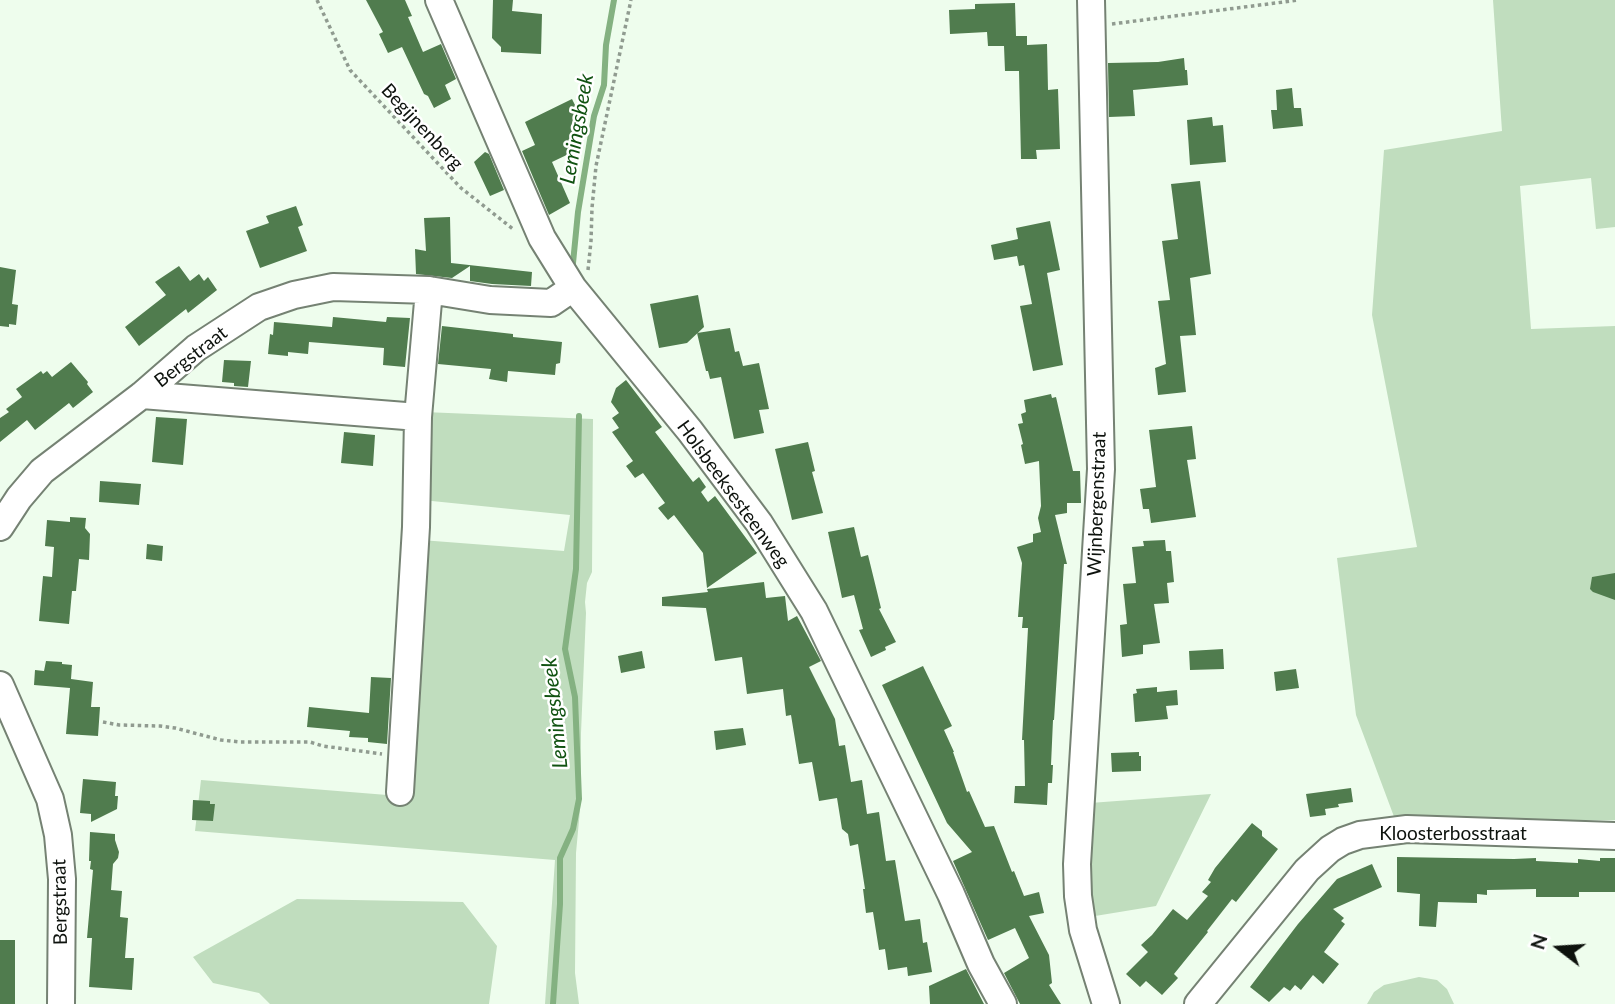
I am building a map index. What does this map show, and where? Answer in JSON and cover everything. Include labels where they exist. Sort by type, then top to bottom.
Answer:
[{"type":"street","name":"Holsbeeksesteenweg","points":[[439,0],[542,238],[573,288],[690,431],[744,502],[814,611],[951,894],[981,964],[1003,1004]]},
{"type":"street","name":"Wijnbergenstraat","points":[[1091,0],[1101,469],[1077,864],[1083,930],[1106,1004]]},
{"type":"street","name":"Bergstraat","points":[[0,527],[19,498],[42,471],[142,395],[196,348],[259,307],[333,286],[429,290],[490,300],[551,303],[573,288]]},
{"type":"street","points":[[400,792],[416,527],[418,417],[429,290]]},
{"type":"street","points":[[142,395],[418,417]]},
{"type":"street","name":"Bergstraat","points":[[0,685],[50,799],[58,835],[62,879],[61,1004]]},
{"type":"street","name":"Kloosterbosstraat","points":[[1198,1004],[1307,870],[1343,841],[1360,835],[1406,830],[1615,836]]},
{"type":"path","name":"Begijnenberg","points":[[317,0],[350,70],[461,188],[516,232],[542,238]]},
{"type":"path","points":[[573,288],[588,273],[596,166],[631,0]]},
{"type":"path","points":[[1092,27],[1299,0]]},
{"type":"path","points":[[103,722],[175,728],[221,740],[310,742],[401,756]]},
{"type":"green space","points":[[1493,0],[1615,0],[1615,227],[1596,229],[1591,178],[1520,186],[1531,329],[1615,326],[1615,820],[1396,822],[1356,715],[1337,558],[1417,547],[1372,315],[1384,150],[1502,131]]},
{"type":"green space","points":[[424,412],[593,419],[592,572],[587,583],[585,602],[581,799],[576,853],[575,973],[579,1004],[545,1004],[555,860],[195,831],[201,780],[412,797],[421,540],[564,551],[570,515],[422,500]]},
{"type":"green space","points":[[1211,794],[1156,906],[1089,917],[1090,803]]},
{"type":"green space","points":[[297,899],[463,902],[497,946],[489,1004],[270,1004],[259,993],[213,983],[193,957]]},
{"type":"green space","points":[[1419,977],[1437,980],[1447,989],[1454,1004],[1367,1004],[1374,992],[1384,985]]},
{"type":"building","points":[[366,0],[405,0],[412,16],[408,17],[423,52],[441,44],[456,79],[445,85],[451,99],[434,108],[424,94],[402,47],[388,53],[379,34],[383,32]]},
{"type":"building","points":[[493,0],[513,0],[512,11],[542,14],[541,54],[501,52],[501,47],[492,38]]},
{"type":"building","points":[[1015,3],[1016,36],[1027,36],[1027,45],[1047,44],[1048,90],[1058,89],[1060,149],[1036,150],[1037,159],[1021,159],[1019,71],[1005,71],[1004,46],[988,46],[987,32],[950,34],[949,10],[975,9],[975,4]]},
{"type":"building","points":[[1184,58],[1188,85],[1133,90],[1135,116],[1109,117],[1108,63],[1158,62]]},
{"type":"building","points":[[1292,88],[1294,108],[1301,108],[1303,126],[1273,129],[1271,110],[1277,110],[1276,90]]},
{"type":"building","points":[[572,99],[579,113],[575,114],[579,122],[573,125],[579,137],[575,151],[552,162],[570,203],[549,215],[522,151],[535,145],[525,122]]},
{"type":"building","points":[[1212,117],[1213,126],[1223,125],[1226,162],[1190,165],[1187,120]]},
{"type":"building","points":[[485,152],[489,154],[504,190],[490,196],[474,162]]},
{"type":"building","points":[[1200,181],[1211,274],[1190,278],[1196,335],[1180,336],[1186,392],[1158,395],[1155,368],[1166,364],[1158,301],[1170,300],[1162,241],[1178,239],[1171,184]]},
{"type":"building","points":[[296,206],[303,225],[298,227],[307,251],[260,268],[246,231],[269,223],[266,216]]},
{"type":"building","points":[[450,217],[451,263],[532,272],[531,286],[470,281],[470,266],[452,278],[416,274],[415,249],[426,251],[424,218]]},
{"type":"building","points":[[1050,221],[1060,270],[1047,273],[1063,365],[1033,371],[1020,306],[1032,304],[1024,265],[1019,266],[1017,256],[994,260],[991,245],[1018,239],[1016,228]]},
{"type":"building","points":[[179,266],[190,281],[199,274],[204,281],[208,277],[217,290],[188,313],[186,309],[139,346],[125,327],[166,295],[155,282]]},
{"type":"building","points":[[0,267],[16,270],[12,304],[18,305],[16,325],[9,324],[9,327],[0,326]]},
{"type":"building","points":[[698,295],[704,327],[687,343],[659,348],[650,304]]},
{"type":"building","points":[[333,317],[386,322],[387,317],[410,318],[405,367],[383,365],[384,348],[309,342],[308,354],[268,354],[274,322],[332,327]]},
{"type":"building","points":[[442,326],[562,342],[560,363],[556,364],[555,375],[508,371],[507,382],[489,379],[491,369],[438,364]]},
{"type":"building","points":[[730,328],[735,352],[739,351],[743,366],[759,363],[769,409],[759,410],[764,433],[734,439],[721,377],[710,379],[697,333]]},
{"type":"building","points":[[224,360],[251,361],[248,387],[222,382]]},
{"type":"building","points":[[71,362],[93,392],[73,408],[69,403],[35,430],[27,420],[0,442],[0,418],[9,412],[6,409],[22,397],[16,389],[41,371],[43,374],[47,371],[52,377]]},
{"type":"building","points":[[626,380],[662,427],[655,432],[693,482],[699,477],[706,487],[701,492],[708,502],[715,496],[757,553],[707,588],[703,553],[674,515],[668,520],[658,508],[665,503],[643,473],[635,478],[626,466],[633,461],[612,432],[619,428],[612,418],[619,413],[611,402],[616,388]]},
{"type":"building","points":[[1051,394],[1052,398],[1056,397],[1073,471],[1080,471],[1081,503],[1067,503],[1067,513],[1055,515],[1067,564],[1064,564],[1053,720],[1052,783],[1048,783],[1047,805],[1014,803],[1015,786],[1025,786],[1022,740],[1028,628],[1022,628],[1023,617],[1018,617],[1022,563],[1017,547],[1033,542],[1033,534],[1041,532],[1038,518],[1041,506],[1039,461],[1025,464],[1018,424],[1023,423],[1021,414],[1026,412],[1024,400]]},
{"type":"building","points":[[156,417],[187,419],[183,465],[152,462]]},
{"type":"building","points":[[1192,426],[1196,459],[1187,460],[1196,517],[1151,523],[1149,509],[1143,509],[1140,489],[1156,487],[1149,430]]},
{"type":"building","points":[[344,432],[375,435],[373,466],[341,463]]},
{"type":"building","points":[[808,442],[815,471],[812,472],[823,513],[792,520],[775,449]]},
{"type":"building","points":[[100,481],[141,484],[139,505],[99,502]]},
{"type":"building","points":[[70,517],[86,518],[85,528],[90,534],[89,560],[79,559],[69,624],[39,621],[43,576],[52,577],[54,547],[45,546],[47,520],[70,522]]},
{"type":"building","points":[[854,527],[861,557],[868,555],[881,608],[879,609],[896,642],[871,657],[859,630],[863,629],[854,595],[842,598],[828,532]]},
{"type":"building","points":[[1165,540],[1166,551],[1171,551],[1174,582],[1167,583],[1169,603],[1154,604],[1160,643],[1143,645],[1143,654],[1122,657],[1120,625],[1127,624],[1123,584],[1136,583],[1132,547],[1144,546],[1143,541]]},
{"type":"building","points":[[147,544],[163,546],[162,561],[146,559]]},
{"type":"building","points":[[1615,573],[1615,600],[1590,589],[1592,577]]},
{"type":"building","points":[[764,582],[766,598],[785,596],[788,621],[797,616],[821,661],[809,667],[835,719],[839,746],[845,745],[851,782],[862,780],[867,814],[879,812],[886,861],[895,860],[905,921],[920,919],[923,943],[927,942],[932,972],[908,976],[907,967],[888,970],[885,949],[879,950],[873,912],[866,913],[858,844],[850,846],[848,834],[842,829],[837,798],[819,801],[812,762],[799,764],[791,715],[786,716],[783,689],[747,694],[742,657],[715,661],[706,608],[662,606],[662,597]]},
{"type":"building","points":[[1223,649],[1224,669],[1190,670],[1189,651]]},
{"type":"building","points":[[642,651],[645,668],[621,673],[618,656]]},
{"type":"building","points":[[46,661],[72,665],[71,679],[93,682],[91,707],[100,707],[98,736],[66,734],[70,688],[34,685],[35,670],[44,671]]},
{"type":"building","points":[[923,666],[952,726],[944,730],[967,792],[969,791],[985,827],[994,826],[1024,896],[1039,892],[1044,913],[1029,916],[1049,955],[1052,983],[1049,985],[1061,1004],[1020,1004],[1004,973],[1029,958],[1015,928],[988,940],[953,861],[972,852],[947,823],[882,685]]},
{"type":"building","points":[[1296,669],[1299,688],[1276,691],[1274,672]]},
{"type":"building","points":[[371,677],[391,678],[387,744],[368,742],[368,738],[349,737],[350,731],[307,727],[309,707],[369,713]]},
{"type":"building","points":[[1157,687],[1157,692],[1177,690],[1178,705],[1166,706],[1168,719],[1135,722],[1133,694],[1137,693],[1136,689]]},
{"type":"building","points":[[743,728],[746,745],[716,750],[714,731]]},
{"type":"building","points":[[1139,752],[1141,771],[1112,772],[1111,753]]},
{"type":"building","points":[[83,779],[116,782],[117,809],[91,822],[91,814],[80,813]]},
{"type":"building","points":[[1351,788],[1353,802],[1325,809],[1326,815],[1310,817],[1306,794]]},
{"type":"building","points":[[193,800],[215,804],[213,821],[192,820]]},
{"type":"building","points":[[1252,823],[1262,831],[1262,836],[1278,849],[1236,902],[1232,899],[1174,974],[1178,978],[1162,995],[1146,981],[1140,987],[1126,974],[1148,952],[1141,945],[1173,909],[1187,920],[1208,896],[1202,892],[1211,882],[1208,880],[1215,868]]},
{"type":"building","points":[[90,832],[115,834],[119,852],[113,864],[111,890],[122,891],[120,917],[128,918],[125,958],[134,958],[132,990],[89,987],[92,938],[87,938],[93,870],[90,869],[89,861]]},
{"type":"building","points":[[1397,857],[1536,858],[1536,861],[1578,863],[1578,859],[1600,861],[1600,858],[1615,858],[1615,892],[1579,892],[1579,897],[1536,897],[1536,889],[1487,890],[1487,895],[1477,894],[1477,903],[1438,902],[1436,927],[1419,926],[1420,894],[1397,892]]},
{"type":"building","points":[[1372,864],[1382,887],[1333,909],[1344,918],[1341,921],[1345,924],[1324,952],[1339,964],[1323,984],[1313,975],[1301,990],[1295,985],[1290,991],[1284,987],[1269,1002],[1250,987],[1298,924],[1337,879]]},
{"type":"building","points":[[0,940],[15,940],[15,1004],[0,1004]]},
{"type":"building","points":[[966,969],[984,1004],[930,1004],[929,986]]},
{"type":"waterway","name":"Lemingsbeek","points":[[573,263],[578,212],[594,116],[604,85],[606,45],[614,0]]},
{"type":"waterway","name":"Lemingsbeek","points":[[553,1004],[560,904],[560,858],[573,829],[579,799],[575,697],[565,649],[576,569],[579,416]]}]
